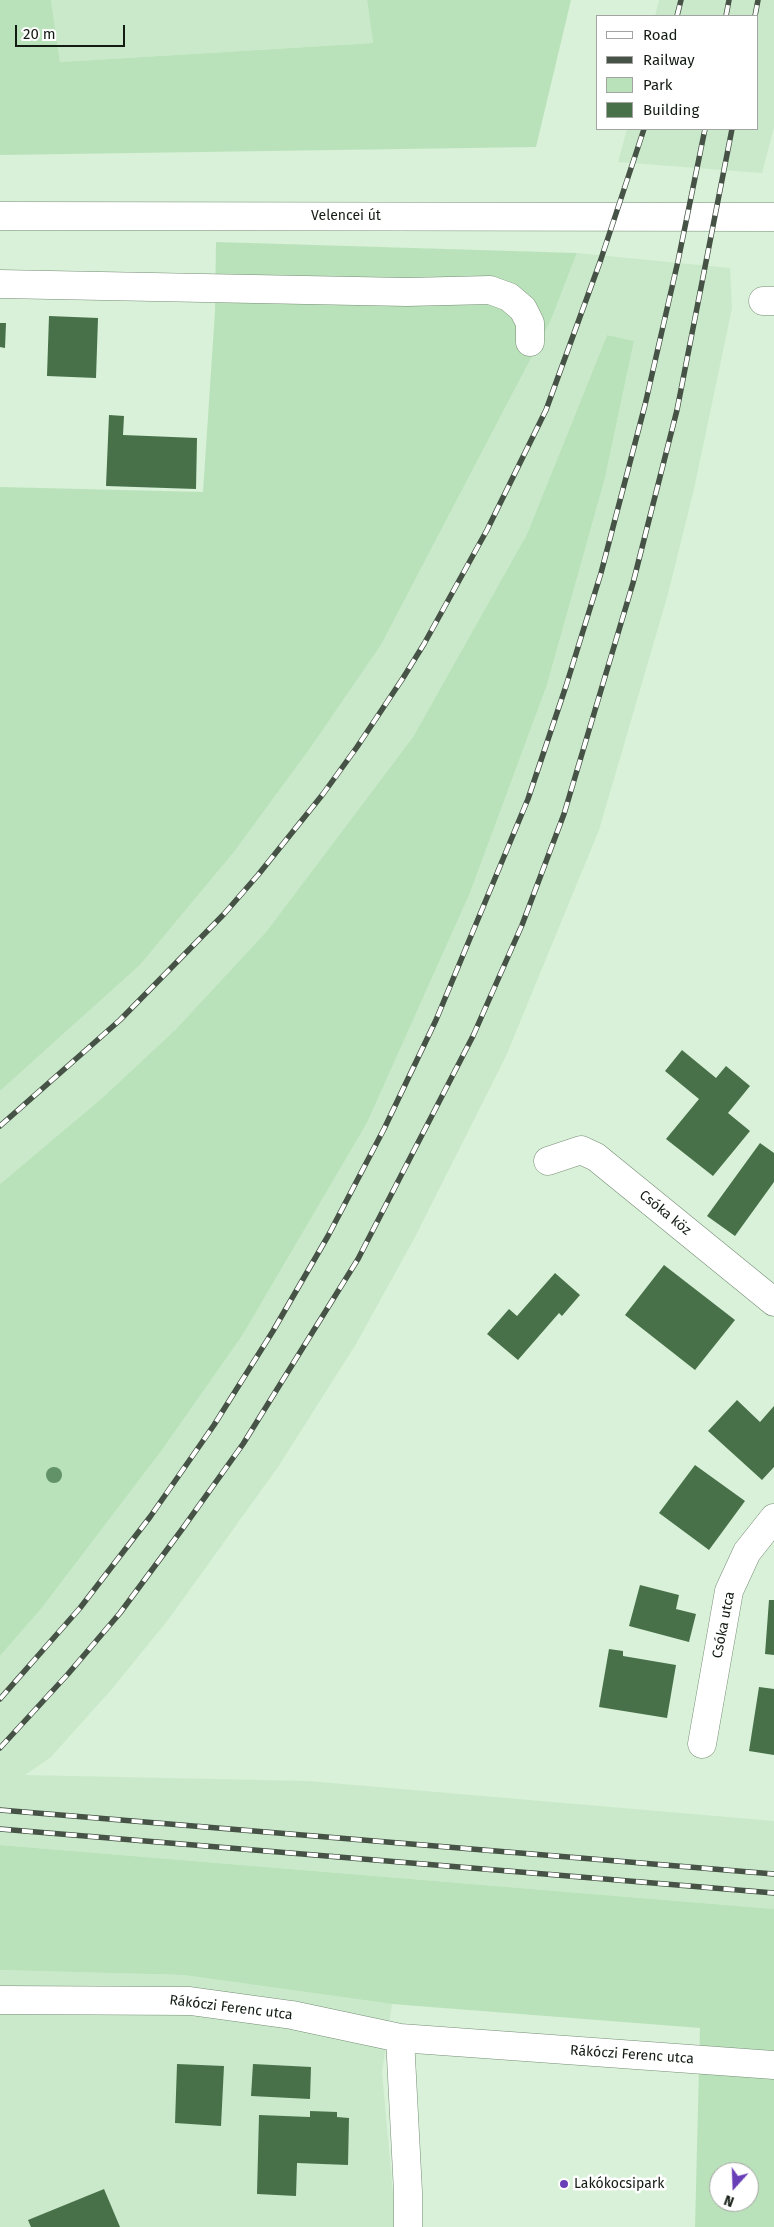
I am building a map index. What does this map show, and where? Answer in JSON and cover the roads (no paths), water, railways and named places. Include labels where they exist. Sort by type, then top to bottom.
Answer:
[{"type":"street","name":"Velencei út","points":[[0,216],[774,217]]},
{"type":"street","points":[[0,284],[397,292],[490,290],[509,297],[523,309],[530,323],[530,342]]},
{"type":"street","name":"Csóka köz","points":[[548,1161],[581,1150],[596,1157],[774,1302]]},
{"type":"street","name":"Csóka utca","points":[[702,1744],[729,1591],[747,1552],[774,1518]]},
{"type":"street","name":"Rákóczi Ferenc utca","points":[[0,2000],[190,2001],[292,2015],[400,2038],[774,2065]]},
{"type":"street","points":[[400,2038],[408,2227]]},
{"type":"railway","points":[[677,15],[681,0]]},
{"type":"railway","points":[[726,15],[729,0]]},
{"type":"railway","points":[[755,15],[758,0]]},
{"type":"railway","points":[[0,1126],[120,1020],[224,914],[323,794],[403,678],[487,530],[546,410],[600,262],[644,130]]},
{"type":"railway","points":[[0,1699],[80,1608],[150,1517],[214,1425],[273,1331],[328,1236],[384,1129],[436,1020],[528,799],[601,573],[645,405],[678,261],[705,130]]},
{"type":"railway","points":[[0,1748],[68,1674],[120,1613],[243,1444],[358,1259],[473,1036],[522,925],[564,814],[633,583],[677,410],[732,130]]},
{"type":"railway","points":[[0,1810],[774,1874]]},
{"type":"railway","points":[[0,1829],[774,1893]]},
{"type":"place","name":"Lakókocsipark","points":[[564,2184]]}]
